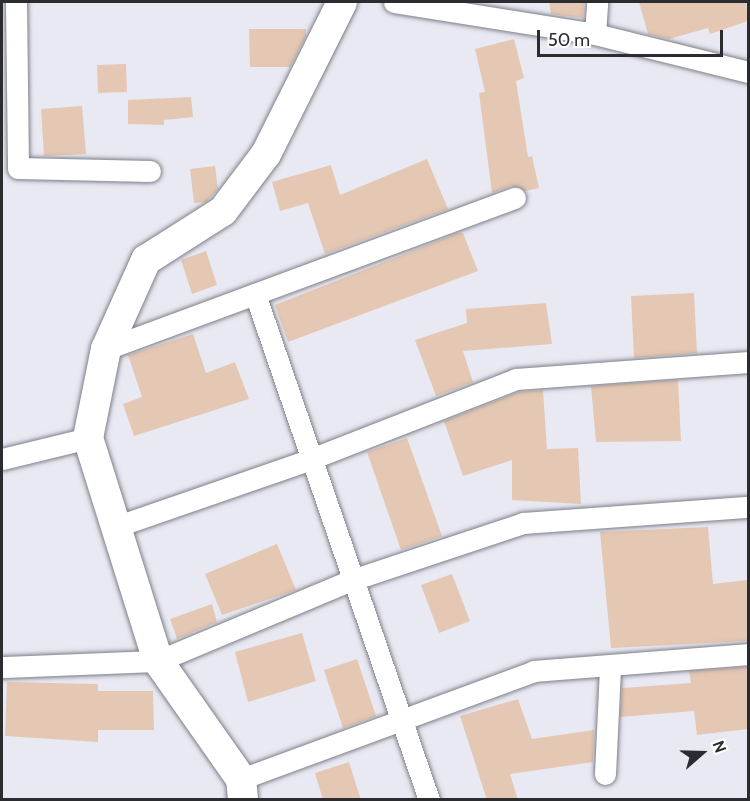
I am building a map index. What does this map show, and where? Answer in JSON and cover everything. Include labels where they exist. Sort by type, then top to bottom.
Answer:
[{"type":"street","points":[[16,2],[10,168],[150,171]]},
{"type":"street","points":[[342,2],[266,154],[223,211],[146,260],[106,349],[88,438],[158,661],[242,789],[403,719],[534,671],[610,668],[748,654]]},
{"type":"street","points":[[394,2],[595,34],[748,72]]},
{"type":"street","points":[[595,34],[597,2]]},
{"type":"street","points":[[106,349],[515,198]]},
{"type":"street","points":[[255,294],[429,800]]},
{"type":"street","points":[[115,527],[311,459],[516,379],[748,362]]},
{"type":"street","points":[[2,459],[88,438]]},
{"type":"street","points":[[2,667],[158,661],[352,580],[523,523],[748,507]]},
{"type":"street","points":[[605,774],[610,668]]},
{"type":"building","points":[[549,2],[584,2],[583,18],[551,14]]},
{"type":"building","points":[[639,2],[746,2],[748,21],[710,34],[708,28],[669,39],[648,34]]},
{"type":"building","points":[[249,29],[306,29],[306,36],[290,67],[250,67]]},
{"type":"building","points":[[514,39],[524,78],[516,81],[528,157],[532,156],[539,188],[525,191],[511,186],[492,193],[479,93],[485,92],[475,49]]},
{"type":"building","points":[[126,64],[127,92],[98,93],[97,65]]},
{"type":"building","points":[[191,97],[193,117],[164,120],[164,125],[128,124],[128,100]]},
{"type":"building","points":[[82,106],[86,154],[44,156],[41,109]]},
{"type":"building","points":[[427,159],[448,209],[325,254],[308,203],[280,211],[272,182],[331,165],[340,195]]},
{"type":"building","points":[[215,166],[218,189],[206,202],[194,203],[190,169]]},
{"type":"building","points":[[463,233],[478,271],[288,342],[275,305]]},
{"type":"building","points":[[206,251],[217,285],[192,294],[181,260]]},
{"type":"building","points":[[694,293],[697,353],[634,358],[631,296]]},
{"type":"building","points":[[546,303],[552,344],[463,351],[473,382],[436,396],[415,340],[467,323],[466,309]]},
{"type":"building","points":[[193,334],[206,373],[235,362],[249,399],[134,436],[123,404],[142,397],[128,355]]},
{"type":"building","points":[[678,380],[681,441],[596,442],[591,386]]},
{"type":"building","points":[[543,390],[547,449],[578,448],[581,504],[512,500],[512,460],[463,476],[444,421],[519,392]]},
{"type":"building","points":[[407,438],[442,536],[401,550],[367,452]]},
{"type":"building","points":[[708,527],[713,584],[747,580],[748,641],[611,648],[600,532]]},
{"type":"building","points":[[277,544],[296,590],[222,615],[205,574]]},
{"type":"building","points":[[452,574],[470,621],[439,633],[421,585]]},
{"type":"building","points":[[212,604],[217,622],[177,639],[170,619]]},
{"type":"building","points":[[302,633],[316,681],[248,702],[235,652]]},
{"type":"building","points":[[357,659],[376,716],[343,728],[324,670]]},
{"type":"building","points":[[748,667],[748,729],[697,735],[694,711],[620,717],[622,688],[691,683],[689,671]]},
{"type":"building","points":[[7,682],[98,684],[98,691],[153,691],[154,730],[98,730],[98,742],[5,736]]},
{"type":"building","points":[[518,699],[532,739],[594,730],[593,762],[510,774],[518,800],[487,800],[460,716]]},
{"type":"building","points":[[349,762],[361,800],[323,800],[315,773]]}]
